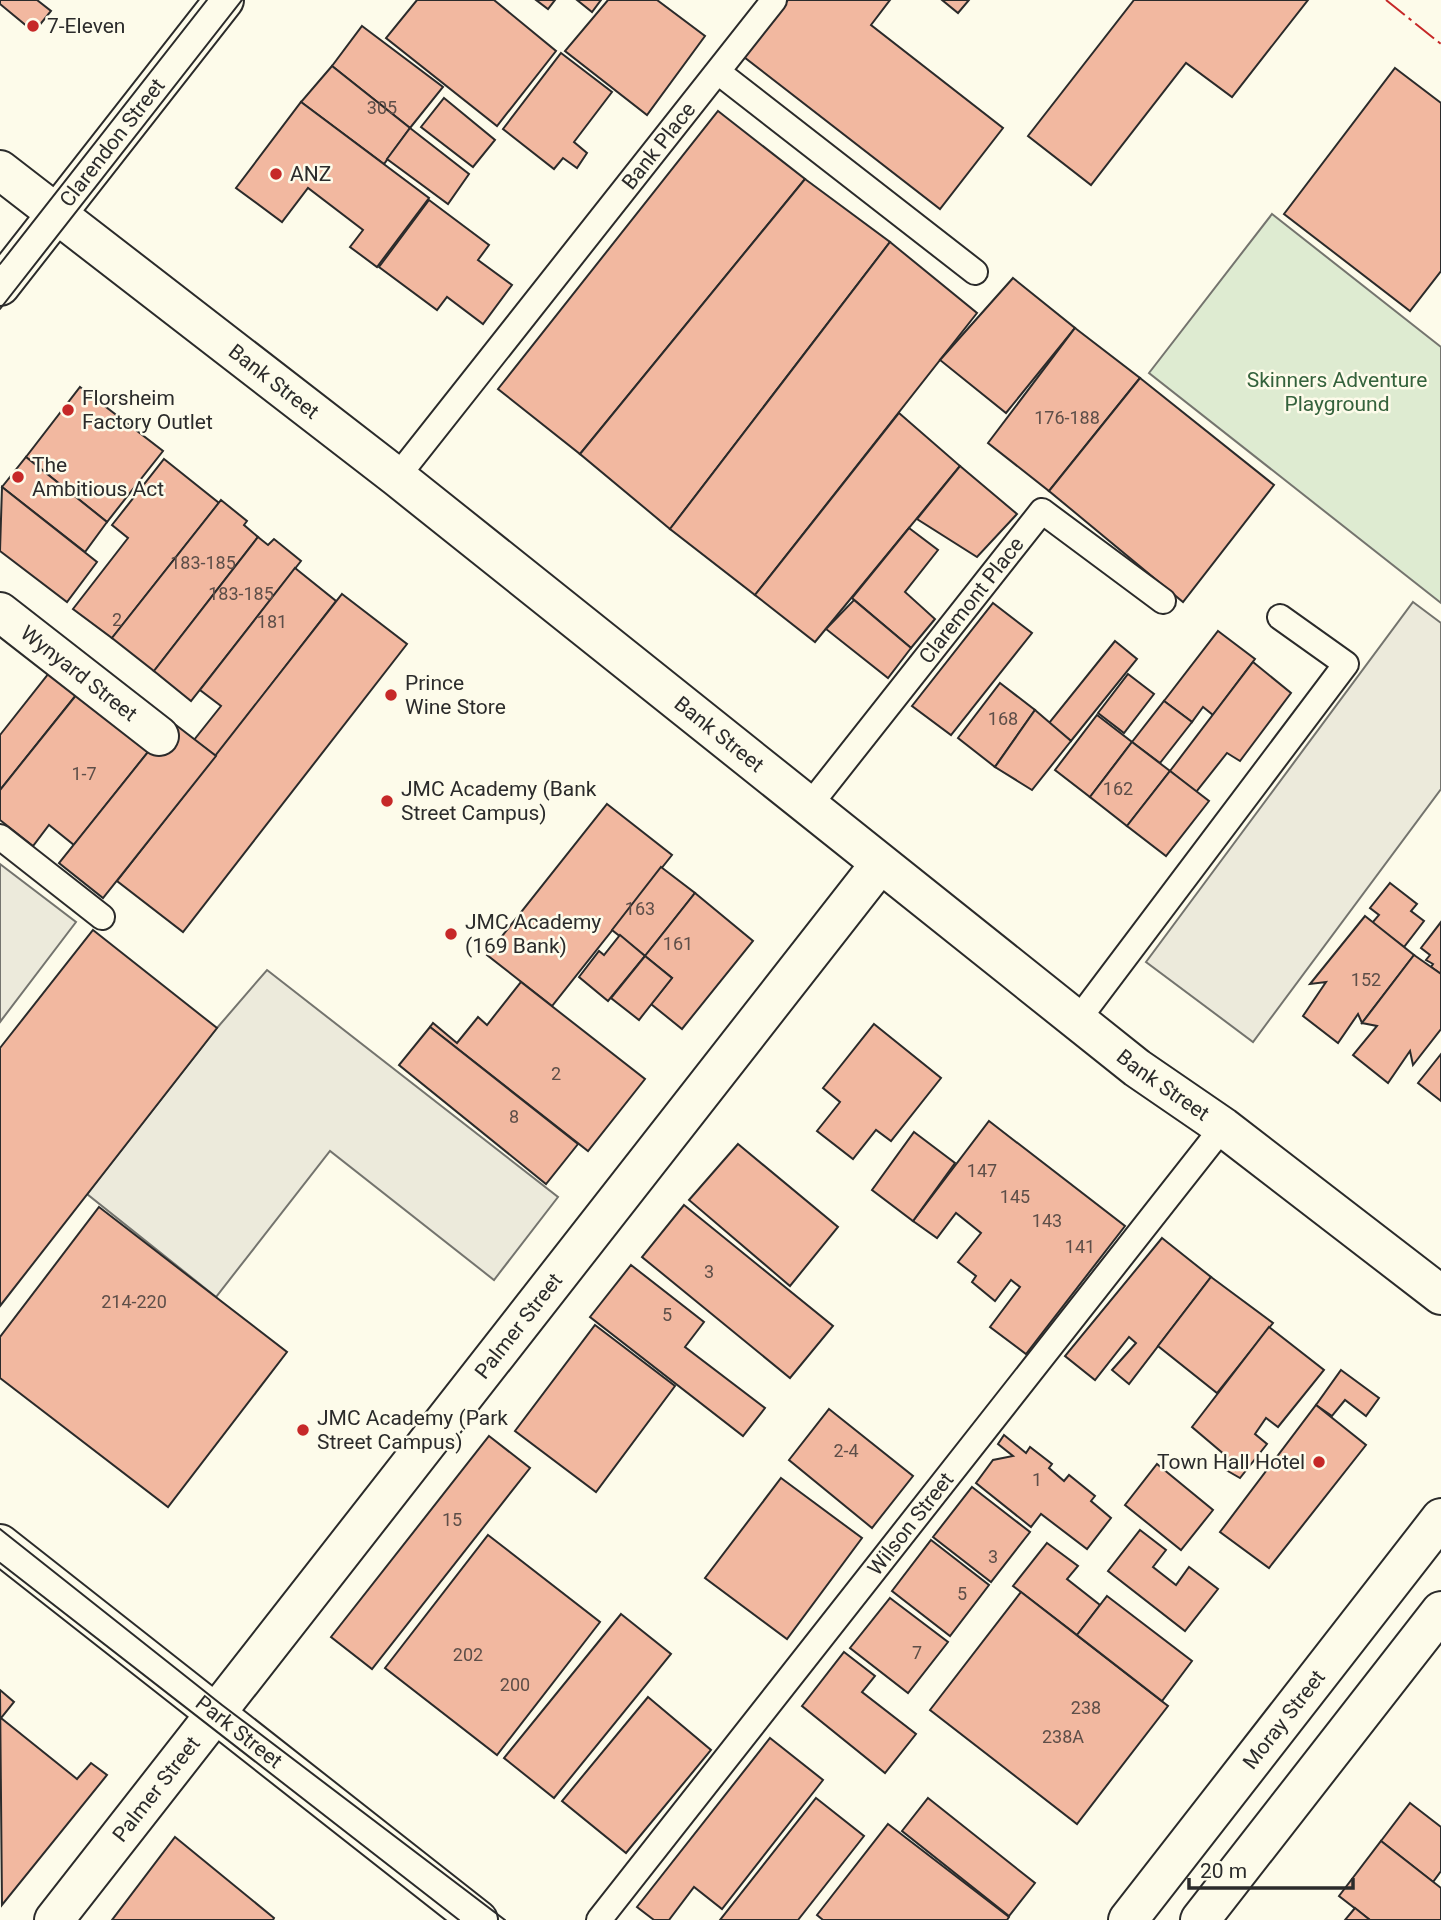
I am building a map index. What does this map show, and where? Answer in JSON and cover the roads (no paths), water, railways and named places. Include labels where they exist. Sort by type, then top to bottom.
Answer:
[{"type":"street","name":"Clarendon Street","points":[[0,286],[224,0]]},
{"type":"street","name":"Bank Street","points":[[0,170],[397,477],[1137,1068],[1223,1127],[1441,1295]]},
{"type":"street","name":"Wynyard Street","points":[[0,612],[159,736]]},
{"type":"street","name":"Palmer Street","points":[[54,1920],[880,864]]},
{"type":"street","name":"Moray Street","points":[[1128,1920],[1441,1518]]},
{"type":"street","name":"Park Street","points":[[0,1544],[478,1920]]},
{"type":"street","points":[[1200,1920],[1441,1611]]},
{"type":"lane","name":"Bank Place","points":[[397,477],[774,0]]},
{"type":"lane","points":[[718,72],[975,272]]},
{"type":"lane","name":"Claremont Place","points":[[809,806],[1042,511],[1163,601]]},
{"type":"lane","points":[[1077,1021],[1346,664],[1280,617]]},
{"type":"lane","points":[[0,837],[102,917]]},
{"type":"lane","name":"Wilson Street","points":[[599,1920],[1223,1127]]},
{"type":"tram line","points":[[0,264],[207,0]]},
{"type":"tram line","points":[[0,309],[242,0]]},
{"type":"tram line","points":[[0,1529],[222,1705],[505,1920]]},
{"type":"tram line","points":[[0,1563],[459,1920]]},
{"type":"place","name":"7-Eleven","points":[[33,26]]},
{"type":"place","name":"ANZ","points":[[276,174]]},
{"type":"place","name":"Florsheim Factory Outlet","points":[[68,410]]},
{"type":"place","name":"The Ambitious Act","points":[[18,477]]},
{"type":"place","name":"Prince Wine Store","points":[[391,695]]},
{"type":"place","name":"JMC Academy (Bank Street Campus)","points":[[387,801]]},
{"type":"place","name":"JMC Academy (169 Bank)","points":[[451,934]]},
{"type":"place","name":"JMC Academy (Park Street Campus)","points":[[303,1430]]},
{"type":"place","name":"Town Hall Hotel","points":[[1319,1462]]},
{"type":"park label","name":"Skinners Adventure Playground","points":[[1337,392]]}]
